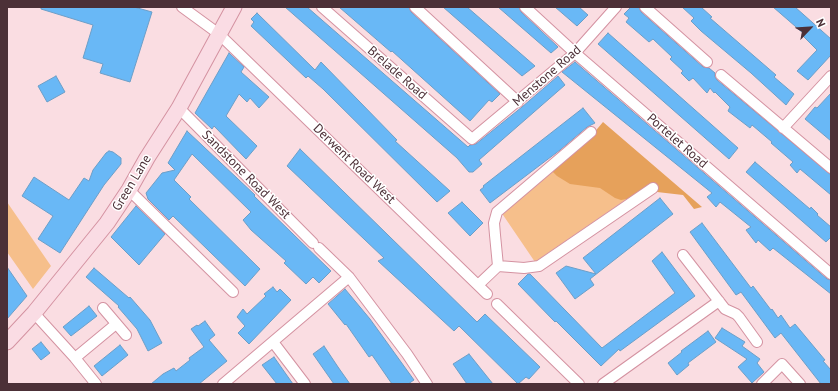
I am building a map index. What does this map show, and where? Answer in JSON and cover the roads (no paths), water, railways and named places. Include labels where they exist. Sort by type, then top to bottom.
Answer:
[{"type":"main road","name":"Green Lane","points":[[7,342],[34,313],[107,223],[129,190],[178,108],[234,7]]},
{"type":"street","name":"Derwent Road West","points":[[182,7],[219,34],[487,294]]},
{"type":"street","name":"Brelade Road","points":[[322,7],[472,138]]},
{"type":"street","points":[[415,7],[518,102]]},
{"type":"street","name":"Portelet Road","points":[[525,7],[575,54],[831,274]]},
{"type":"street","name":"Menstone Road","points":[[472,138],[575,54],[616,7]]},
{"type":"street","points":[[646,7],[707,62]]},
{"type":"street","points":[[721,75],[831,168]]},
{"type":"street","points":[[783,128],[831,76]]},
{"type":"street","name":"Sandstone Road West","points":[[178,108],[349,277],[407,354],[427,384]]},
{"type":"street","points":[[498,266],[494,223],[497,212],[591,132]]},
{"type":"street","points":[[478,285],[498,266],[524,268],[539,266],[653,188]]},
{"type":"street","points":[[129,190],[233,292]]},
{"type":"street","points":[[683,255],[725,310],[736,314],[757,342]]},
{"type":"street","points":[[223,384],[349,277]]},
{"type":"street","points":[[603,384],[719,301]]},
{"type":"street","points":[[497,304],[579,384]]},
{"type":"street","points":[[103,308],[126,335]]},
{"type":"street","points":[[34,313],[75,358],[96,384]]},
{"type":"street","points":[[75,358],[116,324]]},
{"type":"street","points":[[273,342],[305,384]]},
{"type":"street","points":[[762,384],[782,364],[800,384]]}]
